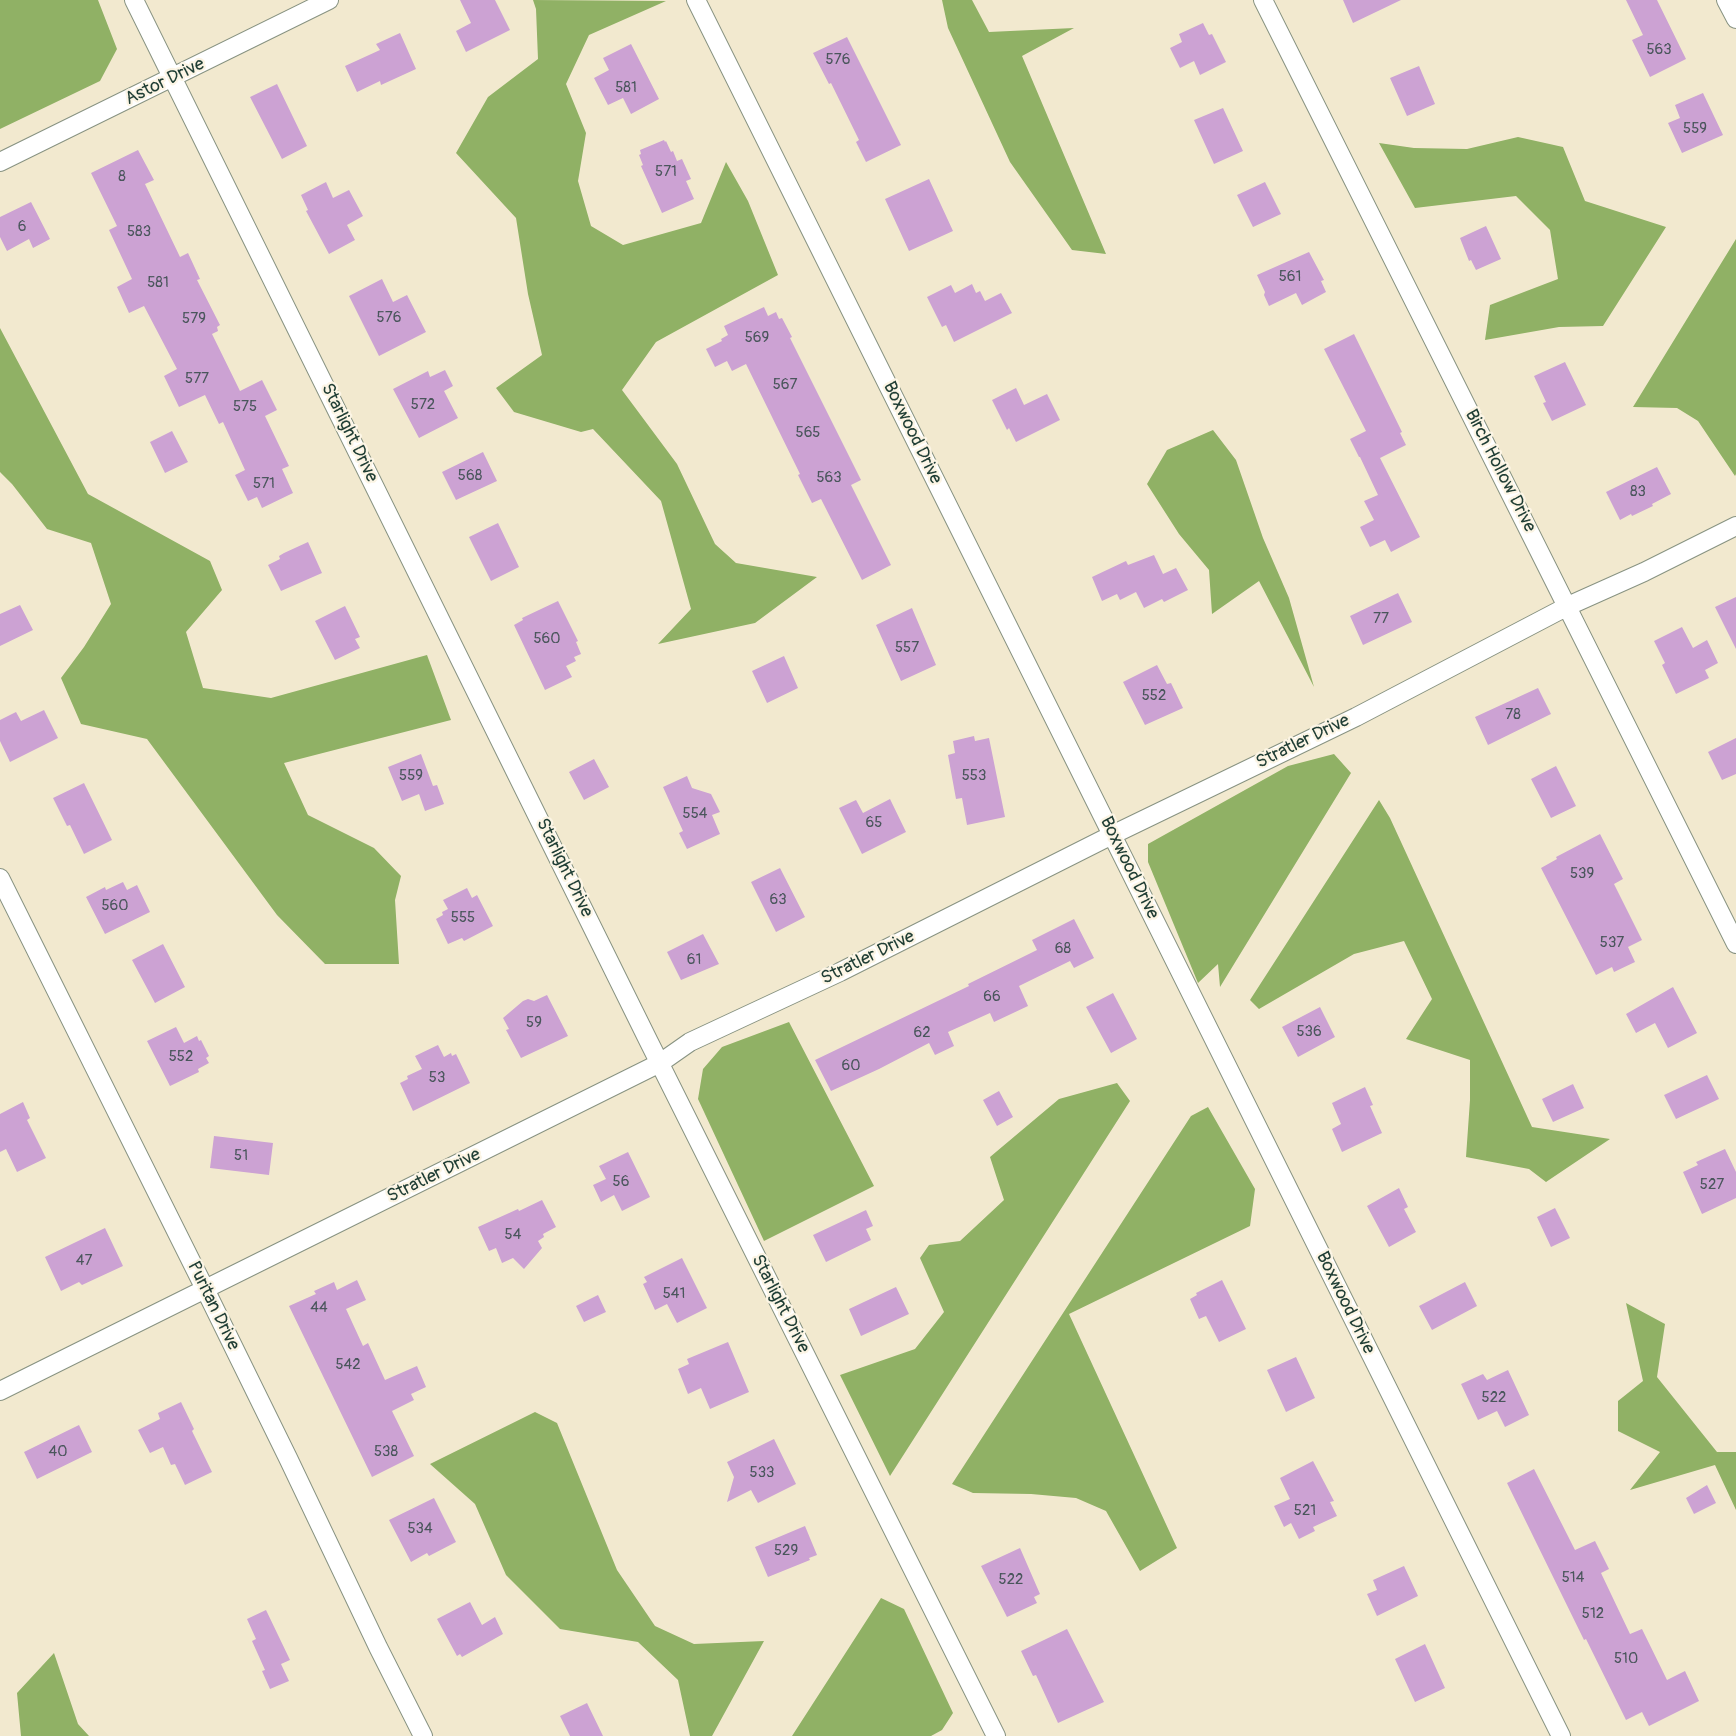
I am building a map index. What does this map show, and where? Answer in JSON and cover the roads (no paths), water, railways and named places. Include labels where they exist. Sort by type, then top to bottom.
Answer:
[{"type":"street","name":"Starlight Drive","points":[[134,0],[996,1736]]},
{"type":"street","name":"Astor Drive","points":[[0,162],[329,0]]},
{"type":"street","name":"Boxwood Drive","points":[[696,0],[1561,1736]]},
{"type":"street","name":"Birch Hollow Drive","points":[[1263,0],[1736,944]]},
{"type":"street","points":[[1726,0],[1736,20]]},
{"type":"street","name":"Stratler Drive","points":[[0,1391],[660,1063],[690,1042],[840,972],[1112,835],[1356,717],[1568,606],[1644,572],[1736,526]]},
{"type":"street","name":"Puritan Drive","points":[[0,878],[288,1458],[423,1736]]}]
